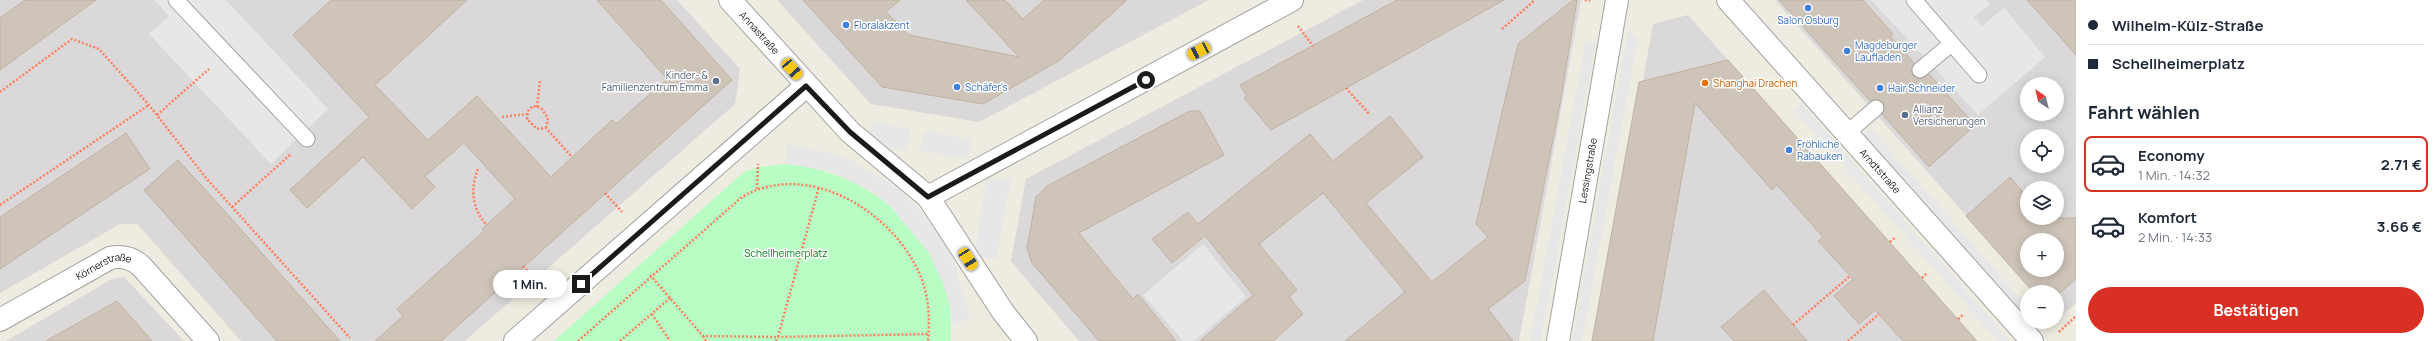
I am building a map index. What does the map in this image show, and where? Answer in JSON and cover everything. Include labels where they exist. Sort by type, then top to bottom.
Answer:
[{"type":"street","name":"Annastraße","points":[[730,0],[806,86],[850,132],[928,197],[1003,312],[1026,341]]},
{"type":"street","points":[[928,197],[1292,0]]},
{"type":"street","name":"Lessingstraße","points":[[1558,341],[1618,0]]},
{"type":"street","name":"Arndtstraße","points":[[1728,0],[2032,341]]},
{"type":"street","points":[[515,341],[806,86]]},
{"type":"street","name":"Körnerstraße","points":[[0,320],[110,258],[126,257],[135,261],[142,267],[208,341]]},
{"type":"lane","points":[[176,0],[307,139]]},
{"type":"lane","points":[[1914,0],[1979,75]]},
{"type":"lane","points":[[1920,70],[1951,44]]},
{"type":"lane","points":[[1847,133],[1876,108]]},
{"type":"path","points":[[1502,29],[1535,0]]},
{"type":"path","points":[[0,92],[72,39],[99,49],[149,105],[232,208],[350,338]]},
{"type":"path","points":[[157,115],[226,54]]},
{"type":"path","points":[[537,107],[540,80]]},
{"type":"path","points":[[1346,88],[1370,115]]},
{"type":"path","points":[[0,205],[149,105]]},
{"type":"path","points":[[502,117],[527,114],[533,106],[541,108],[548,118],[546,128]]},
{"type":"path","points":[[527,114],[528,119],[537,129],[546,128]]},
{"type":"path","points":[[546,128],[572,156]]},
{"type":"path","points":[[232,208],[307,139]]},
{"type":"path","points":[[478,169],[473,190],[478,213],[487,225]]},
{"type":"path","points":[[578,341],[650,275],[742,197],[763,187],[792,183],[832,190],[859,206],[898,241],[920,275],[927,302],[928,341]]},
{"type":"path","points":[[776,341],[819,187]]},
{"type":"path","points":[[1890,242],[1896,236]]},
{"type":"path","points":[[1922,278],[1927,273]]},
{"type":"path","points":[[650,275],[706,341]]},
{"type":"path","points":[[1793,325],[1850,276]]},
{"type":"path","points":[[620,341],[670,298]]},
{"type":"path","points":[[652,314],[670,341]]},
{"type":"path","points":[[1848,341],[1879,314]]},
{"type":"path","points":[[1958,319],[1964,314]]},
{"type":"path","points":[[2058,332],[2076,316]]},
{"type":"path","points":[[703,336],[778,337],[928,334]]},
{"type":"shaded area","points":[[0,0],[677,0],[740,69],[735,104],[465,341],[241,341],[137,224],[120,224],[0,293]]},
{"type":"shaded area","points":[[154,0],[226,0],[328,109],[271,164],[149,34],[169,16]]},
{"type":"shaded area","points":[[777,0],[1209,0],[979,122],[871,104]]},
{"type":"shaded area","points":[[1363,0],[1581,0],[1519,341],[1079,341],[1011,261],[1026,179]]},
{"type":"shaded area","points":[[1775,0],[2076,0],[2076,303],[2064,314],[2064,285],[2028,285],[2021,277],[2064,277],[2064,233],[2020,233],[2020,276]]},
{"type":"shaded area","points":[[1871,0],[1986,0],[1990,4],[1974,17],[1982,26],[2004,8],[2045,57],[2020,77],[2020,79],[1978,115]]},
{"type":"shaded area","points":[[1688,15],[1977,341],[1597,341],[1653,24]]},
{"type":"shaded area","points":[[1628,30],[1638,38],[1582,341],[1572,341]]},
{"type":"shaded area","points":[[1596,41],[1541,341],[1530,341],[1585,44]]},
{"type":"shaded area","points":[[1801,103],[2010,341],[1998,341],[1794,110]]},
{"type":"shaded area","points":[[872,122],[911,129],[907,150],[868,143]]},
{"type":"shaded area","points":[[1870,128],[2020,298],[2020,314],[1863,133]]},
{"type":"shaded area","points":[[924,131],[973,139],[968,159],[920,151]]},
{"type":"shaded area","points":[[787,144],[821,151],[851,160],[900,190],[920,211],[942,240],[956,267],[970,319],[952,325],[950,308],[944,286],[929,253],[890,206],[873,192],[837,174],[822,169],[785,164]]},
{"type":"shaded area","points":[[987,177],[1011,180],[996,259],[974,256]]},
{"type":"shaded area","points":[[1203,244],[1246,297],[1194,341],[1183,341],[1143,295]]},
{"type":"shaded area","points":[[124,277],[184,341],[6,341],[112,279]]},
{"type":"green space","name":"Schellheimerplatz","points":[[785,164],[815,169],[843,178],[869,191],[892,207],[912,228],[929,251],[942,278],[950,307],[951,341],[554,341],[744,172],[759,167]]},
{"type":"building","points":[[25,0],[96,0],[0,70],[0,18]]},
{"type":"building","points":[[331,0],[467,0],[375,85],[428,140],[477,96],[551,177],[612,120],[616,124],[667,79],[597,0],[661,0],[732,80],[441,341],[375,341],[403,316],[397,309],[484,231],[482,229],[515,199],[464,143],[425,176],[435,187],[412,209],[363,157],[307,208],[290,190],[369,117],[293,35]]},
{"type":"building","points":[[803,0],[900,0],[886,12],[909,35],[1019,57],[966,0],[1005,0],[1023,19],[1044,0],[1127,0],[1060,60],[983,104],[882,87]]},
{"type":"building","points":[[1397,0],[1504,0],[1271,130],[1244,98],[1247,96],[1240,85]]},
{"type":"building","points":[[1573,0],[1577,0],[1560,104],[1525,281],[1488,309],[1513,341],[1345,341],[1405,292],[1323,193],[1259,244],[1297,290],[1289,297],[1303,314],[1273,341],[1200,341],[1253,295],[1205,236],[1172,263],[1152,239],[1188,212],[1198,224],[1310,134],[1333,161],[1390,116],[1423,157],[1366,203],[1432,282],[1488,237],[1476,224],[1518,44]]},
{"type":"building","points":[[1779,0],[1863,0],[1893,34],[1890,36],[1914,63],[1911,71],[1913,76],[1921,79],[1929,74],[1975,125],[1929,167],[1882,114],[1885,107],[1883,102],[1875,99],[1870,101]]},
{"type":"building","points":[[2027,0],[2076,0],[2076,55]]},
{"type":"building","points":[[1728,60],[1977,341],[1903,341],[1875,310],[1859,324],[1834,296],[1853,279],[1818,241],[1823,237],[1777,185],[1772,190],[1695,103],[1653,341],[1592,341],[1639,82]]},
{"type":"building","points":[[1190,111],[1200,111],[1224,155],[1079,233],[1133,299],[1138,294],[1176,341],[1099,341],[1032,263],[1027,248],[1036,197],[1047,186]]},
{"type":"building","points":[[126,133],[150,169],[0,269],[0,217]]},
{"type":"building","points":[[178,160],[340,341],[277,341],[144,190]]},
{"type":"building","points":[[2010,177],[2020,189],[2020,225],[2064,225],[2064,218],[2076,218],[2076,279],[2064,289],[2064,285],[2027,285],[1966,216]]},
{"type":"building","points":[[1764,290],[1807,341],[1734,341],[1721,327]]},
{"type":"building","points":[[117,301],[152,341],[46,341],[85,319]]},
{"type":"place","name":"Salon Osburg","points":[[1808,8]]},
{"type":"place","name":"Floralakzent","points":[[846,25]]},
{"type":"place","name":"Magdeburger Laufladen","points":[[1847,51]]},
{"type":"place","name":"Kinder- & Familienzentrum Emma","points":[[716,81]]},
{"type":"place","name":"Shanghai Drachen","points":[[1705,83]]},
{"type":"place","name":"Schäfer's","points":[[957,87]]},
{"type":"place","name":"Hair Schneider","points":[[1880,88]]},
{"type":"place","name":"Allianz Versicherungen","points":[[1905,115]]},
{"type":"place","name":"Fröhliche Rabauken","points":[[1789,150]]},
{"type":"route","points":[[581,284],[806,86],[850,132],[928,197],[1015,152],[1146,80]]}]
